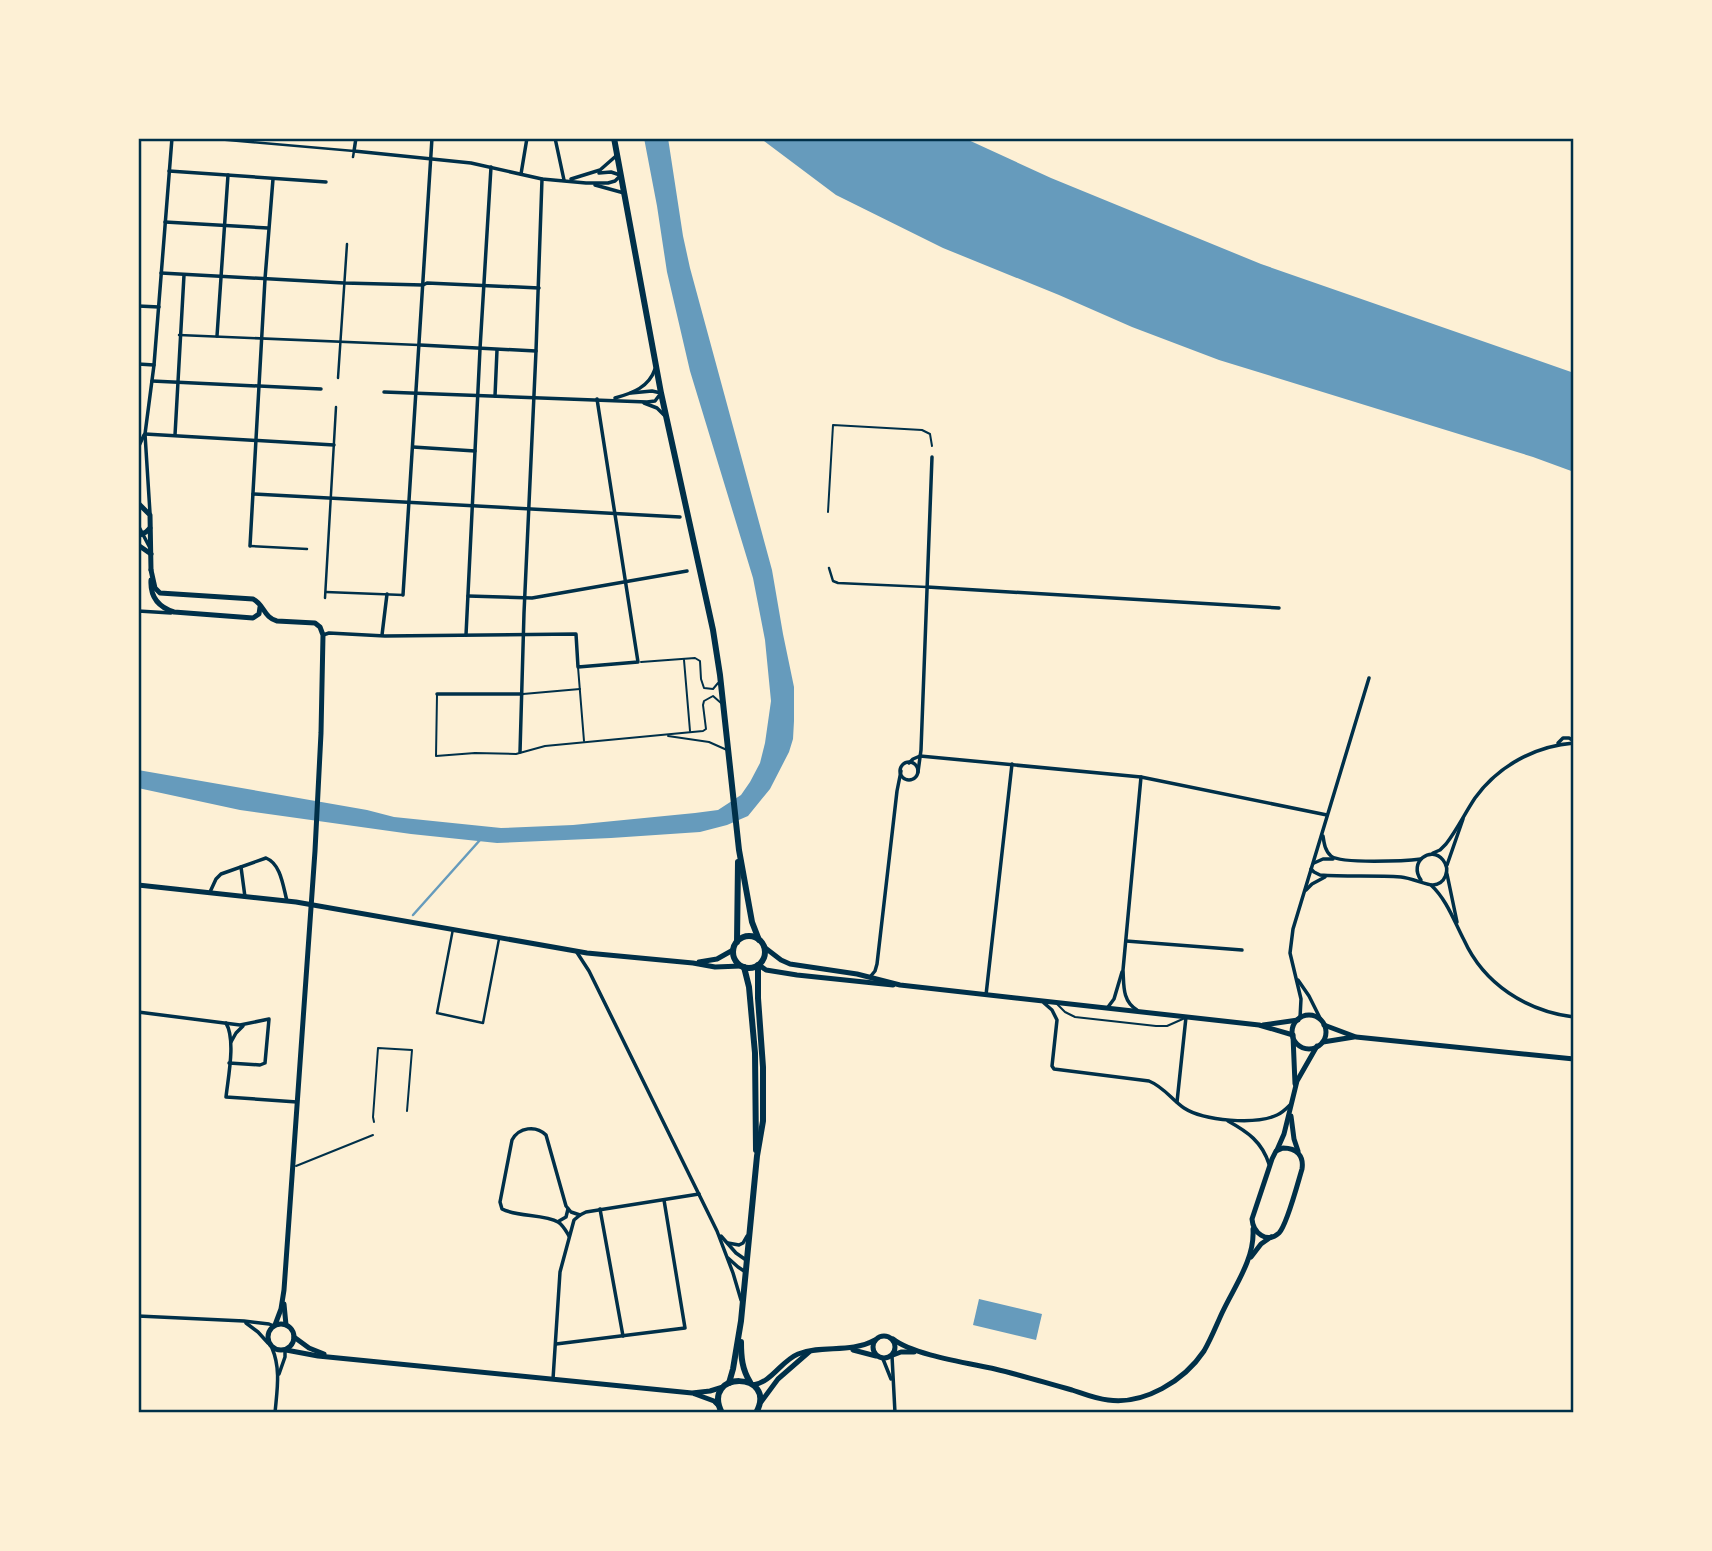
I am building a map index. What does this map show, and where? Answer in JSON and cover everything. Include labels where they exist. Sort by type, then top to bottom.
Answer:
[{"type":"main road","points":[[614,138],[666,420],[706,596],[720,675],[739,849],[752,922],[764,947],[764,957],[758,965],[751,968],[743,966],[734,958],[733,950],[743,937],[750,936],[759,940]]},
{"type":"main road","points":[[737,942],[739,849]]},
{"type":"main road","points":[[756,1413],[760,1404],[758,1392],[745,1374],[742,1364],[741,1321],[744,1271],[763,1121],[758,965]]},
{"type":"main road","points":[[743,966],[749,987],[755,1053],[757,1153]]},
{"type":"main road","points":[[721,1410],[719,1396],[733,1369],[741,1321]]},
{"type":"main road","points":[[726,1385],[740,1380],[752,1384]]},
{"type":"street","points":[[172,138],[154,365],[145,434],[151,524],[150,588],[160,605],[174,612]]},
{"type":"street","points":[[205,138],[430,158],[491,167],[542,179],[586,183],[624,193]]},
{"type":"street","points":[[353,157],[356,138]]},
{"type":"street","points":[[325,592],[403,595],[432,138]]},
{"type":"street","points":[[521,174],[527,138]]},
{"type":"street","points":[[555,138],[566,180]]},
{"type":"street","points":[[594,174],[609,164],[617,154]]},
{"type":"street","points":[[466,635],[491,167]]},
{"type":"street","points":[[169,171],[326,183]]},
{"type":"street","points":[[566,180],[608,172],[621,175],[614,182],[586,183]]},
{"type":"street","points":[[217,336],[228,175]]},
{"type":"street","points":[[273,179],[250,546],[307,550]]},
{"type":"street","points":[[520,752],[542,179]]},
{"type":"street","points":[[165,222],[268,228]]},
{"type":"street","points":[[338,378],[347,244]]},
{"type":"street","points":[[161,273],[344,283],[428,283],[539,288]]},
{"type":"street","points":[[175,435],[184,275]]},
{"type":"street","points":[[138,306],[159,307]]},
{"type":"street","points":[[180,335],[536,351]]},
{"type":"street","points":[[495,396],[497,350]]},
{"type":"street","points":[[138,364],[154,365]]},
{"type":"street","points":[[631,393],[649,381],[656,365]]},
{"type":"street","points":[[152,381],[321,389]]},
{"type":"street","points":[[384,392],[639,401],[655,401],[661,393],[631,393],[610,399]]},
{"type":"street","points":[[323,635],[576,634],[578,667],[638,662],[597,399]]},
{"type":"street","points":[[639,401],[657,408],[666,420]]},
{"type":"street","points":[[325,598],[325,551],[336,407]]},
{"type":"street","points":[[145,434],[334,445]]},
{"type":"street","points":[[138,448],[145,434]]},
{"type":"street","points":[[413,447],[475,451]]},
{"type":"street","points":[[901,771],[902,776],[909,780],[916,777],[920,755],[932,457]]},
{"type":"street","points":[[253,494],[680,517]]},
{"type":"street","points":[[138,503],[150,515]]},
{"type":"street","points":[[138,524],[151,553]]},
{"type":"street","points":[[141,535],[148,531],[151,524]]},
{"type":"street","points":[[138,545],[151,553]]},
{"type":"street","points":[[829,568],[833,581],[838,583],[1279,608]]},
{"type":"street","points":[[151,570],[155,589],[160,593],[253,599],[273,620],[312,623],[320,627],[323,635],[315,850],[284,1290],[281,1308],[274,1326],[268,1332],[278,1376],[275,1413]]},
{"type":"street","points":[[468,596],[524,598],[687,571]]},
{"type":"street","points":[[382,635],[387,594]]},
{"type":"street","points":[[138,611],[253,618],[259,614],[260,604]]},
{"type":"street","points":[[752,1384],[764,1381],[792,1357],[802,1353],[818,1349],[850,1349],[884,1336],[902,1346],[927,1353],[1118,1401],[1140,1398],[1168,1384],[1200,1356],[1247,1263],[1253,1241],[1253,1214],[1269,1166],[1282,1139],[1291,1106],[1295,1065],[1293,1028],[1299,1019],[1301,1001],[1291,959],[1293,929],[1369,678]]},
{"type":"street","points":[[437,694],[522,694]]},
{"type":"street","points":[[1312,866],[1325,859],[1398,861],[1421,859],[1437,852],[1443,848],[1477,795],[1496,775],[1534,752],[1574,742]]},
{"type":"street","points":[[870,977],[877,964],[901,771],[903,766],[920,755],[1141,777],[1328,816]]},
{"type":"street","points":[[909,763],[917,767],[918,772]]},
{"type":"street","points":[[986,995],[1013,764]]},
{"type":"street","points":[[1106,1009],[1114,999],[1123,970],[1141,777]]},
{"type":"street","points":[[1431,885],[1443,880],[1465,814]]},
{"type":"street","points":[[1323,830],[1327,852],[1333,858],[1342,860]]},
{"type":"street","points":[[1428,855],[1444,861],[1459,930]]},
{"type":"street","points":[[210,892],[218,877],[262,858],[272,860],[277,867],[287,901]]},
{"type":"street","points":[[1421,859],[1417,869],[1421,880]]},
{"type":"street","points":[[241,866],[245,897]]},
{"type":"street","points":[[1312,866],[1318,874],[1329,876],[1402,877],[1421,880],[1431,885],[1445,901],[1482,970],[1505,991],[1541,1009],[1574,1017]]},
{"type":"street","points":[[1304,892],[1312,884],[1329,876]]},
{"type":"street","points":[[138,885],[287,901],[576,951],[715,967],[743,966]]},
{"type":"street","points":[[453,929],[438,1013],[483,1023],[499,938]]},
{"type":"street","points":[[1126,941],[1242,950]]},
{"type":"street","points":[[764,947],[790,964],[870,977],[900,985]]},
{"type":"street","points":[[692,963],[713,960],[733,950]]},
{"type":"street","points":[[576,951],[589,971],[718,1231],[742,1306]]},
{"type":"street","points":[[758,965],[766,970],[879,985],[900,985],[1259,1025],[1293,1036],[1304,1048],[1356,1037],[1574,1059]]},
{"type":"street","points":[[1123,970],[1126,1001],[1142,1012]]},
{"type":"street","points":[[1294,1090],[1326,1032],[1309,996],[1296,977]]},
{"type":"street","points":[[1043,1002],[1056,1017],[1052,1066],[1056,1069],[1149,1081],[1158,1085],[1194,1113],[1226,1121],[1245,1130],[1262,1148],[1269,1166]]},
{"type":"street","points":[[138,1012],[245,1025],[269,1019],[265,1063],[229,1063]]},
{"type":"street","points":[[1259,1025],[1311,1015],[1356,1037]]},
{"type":"street","points":[[1177,1102],[1186,1017]]},
{"type":"street","points":[[226,1023],[231,1042],[226,1097],[297,1102]]},
{"type":"street","points":[[231,1042],[245,1025]]},
{"type":"street","points":[[1226,1121],[1270,1118],[1291,1106]]},
{"type":"street","points":[[1247,1263],[1261,1244],[1280,1232],[1284,1226],[1302,1169],[1294,1139],[1291,1106]]},
{"type":"street","points":[[568,1208],[566,1217],[557,1222],[502,1210],[500,1206],[513,1139],[519,1132],[536,1129],[547,1135],[568,1208],[572,1213],[580,1214],[699,1194]]},
{"type":"street","points":[[1276,1151],[1286,1148],[1299,1153]]},
{"type":"street","points":[[556,1344],[685,1328],[664,1200]]},
{"type":"street","points":[[600,1209],[623,1336]]},
{"type":"street","points":[[553,1379],[559,1278],[574,1220],[580,1214]]},
{"type":"street","points":[[557,1222],[569,1238]]},
{"type":"street","points":[[1253,1228],[1262,1236],[1273,1236]]},
{"type":"street","points":[[718,1231],[746,1261]]},
{"type":"street","points":[[726,1242],[741,1244],[749,1231]]},
{"type":"street","points":[[727,1256],[744,1271]]},
{"type":"street","points":[[284,1290],[286,1325]]},
{"type":"street","points":[[138,1316],[286,1325],[292,1329],[294,1336],[292,1345],[286,1350],[278,1376]]},
{"type":"street","points":[[244,1321],[278,1351],[692,1393],[710,1391],[726,1385]]},
{"type":"street","points":[[294,1336],[309,1348],[330,1356]]},
{"type":"street","points":[[893,1339],[896,1346],[892,1355],[895,1413]]},
{"type":"street","points":[[875,1340],[873,1348],[887,1367],[893,1388]]},
{"type":"street","points":[[850,1349],[880,1357],[904,1352],[927,1353]]},
{"type":"street","points":[[760,1404],[778,1379],[809,1352]]},
{"type":"street","points":[[692,1393],[714,1401],[721,1410]]},
{"type":"lane","points":[[828,512],[833,425],[922,430],[930,435],[932,446]]},
{"type":"lane","points":[[638,662],[694,657],[700,661],[702,686],[705,689],[715,688],[720,675]]},
{"type":"lane","points":[[684,658],[690,732]]},
{"type":"lane","points":[[578,667],[584,742]]},
{"type":"lane","points":[[522,694],[580,689]]},
{"type":"lane","points":[[437,694],[436,756],[516,754],[537,747],[690,732],[706,729],[703,704],[706,699],[715,697],[724,707]]},
{"type":"lane","points":[[664,736],[709,741],[729,755]]},
{"type":"lane","points":[[1057,1003],[1073,1016],[1161,1027],[1186,1017]]},
{"type":"lane","points":[[374,1122],[378,1048],[412,1050],[407,1111]]},
{"type":"lane","points":[[293,1167],[373,1135]]},
{"type":"water","points":[[644,138],[668,138],[690,268],[772,570],[794,687],[794,721],[789,752],[770,789],[748,816],[700,832],[497,843],[240,810],[138,788],[138,770],[394,817],[501,828],[573,825],[718,810],[741,795],[760,763],[765,743],[771,701],[765,640],[753,578],[690,371],[667,272]]},
{"type":"water","points":[[760,138],[964,138],[1051,178],[1261,264],[1574,373],[1574,472],[1219,360],[1132,327],[943,248],[836,195]]},
{"type":"water","points":[[979,1299],[1042,1314],[1036,1340],[973,1325]]},
{"type":"waterway","points":[[413,915],[480,840]]}]
